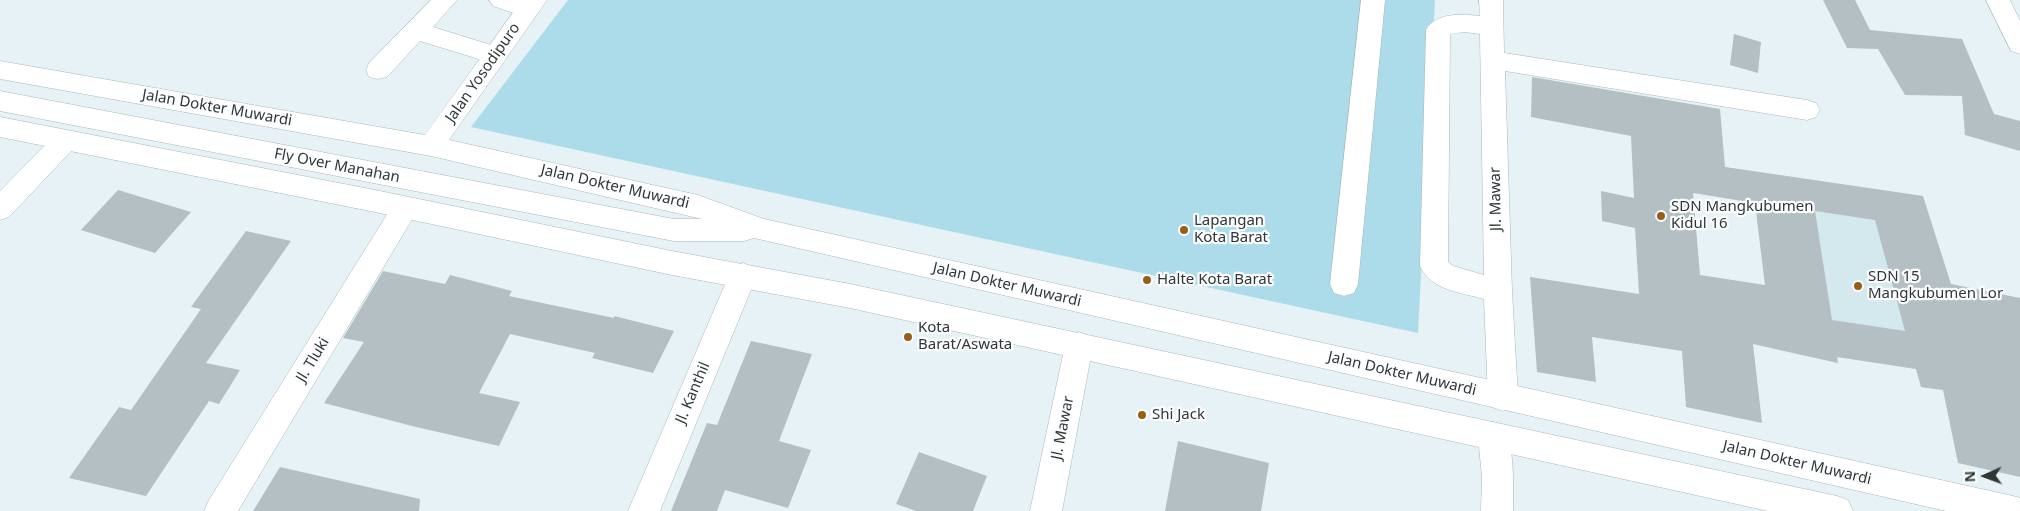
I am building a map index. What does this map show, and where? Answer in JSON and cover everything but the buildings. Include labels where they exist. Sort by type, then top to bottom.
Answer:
[{"type":"main road","points":[[378,70],[445,0]]},
{"type":"main road","points":[[501,0],[531,5]]},
{"type":"main road","points":[[1344,284],[1373,0]]},
{"type":"main road","name":"Jl. Mawar","points":[[1489,0],[1492,27],[1498,291],[1503,397]]},
{"type":"main road","points":[[1998,0],[2020,45]]},
{"type":"main road","name":"Jalan Yosodipuro","points":[[431,146],[531,5]]},
{"type":"main road","points":[[1492,27],[1455,22],[1445,25],[1438,30],[1434,266],[1444,276],[1498,291]]},
{"type":"main road","points":[[415,32],[495,55]]},
{"type":"main road","points":[[1493,60],[1807,110]]},
{"type":"main road","name":"Jalan Dokter Muwardi","points":[[0,70],[431,146],[698,206],[763,230],[2013,511]]},
{"type":"main road","name":"Fly Over Manahan","points":[[0,101],[671,230],[763,230]]},
{"type":"main road","points":[[0,128],[672,263],[735,273],[1079,345],[1836,511]]},
{"type":"main road","points":[[0,209],[66,140]]},
{"type":"main road","name":"Jl. Tluki","points":[[220,511],[405,208]]},
{"type":"main road","points":[[671,230],[735,273]]},
{"type":"main road","name":"Jl. Kanthil","points":[[644,511],[735,273]]},
{"type":"main road","name":"Jl. Mawar","points":[[1046,511],[1079,345]]},
{"type":"main road","points":[[1493,436],[1497,477],[1497,511]]},
{"type":"shaded area","name":"Lapangan Kota Barat","points":[[568,0],[1435,0],[1418,333],[471,127]]},
{"type":"shaded area","name":"SDN 15 Mangkubumen Lor","points":[[1718,166],[1923,196],[1986,397],[1921,387],[1916,369],[1838,357],[1838,363],[1773,349],[1757,222],[1762,204]]},
{"type":"place","name":"SDN Mangkubumen Kidul 16","points":[[1661,216]]},
{"type":"place","name":"Lapangan Kota Barat","points":[[1184,230]]},
{"type":"place","name":"Halte Kota Barat","points":[[1147,280]]},
{"type":"place","name":"SDN 15 Mangkubumen Lor","points":[[1858,286]]},
{"type":"place","name":"Kota Barat/Aswata","points":[[908,337]]},
{"type":"place","name":"Shi Jack","points":[[1142,415]]}]
